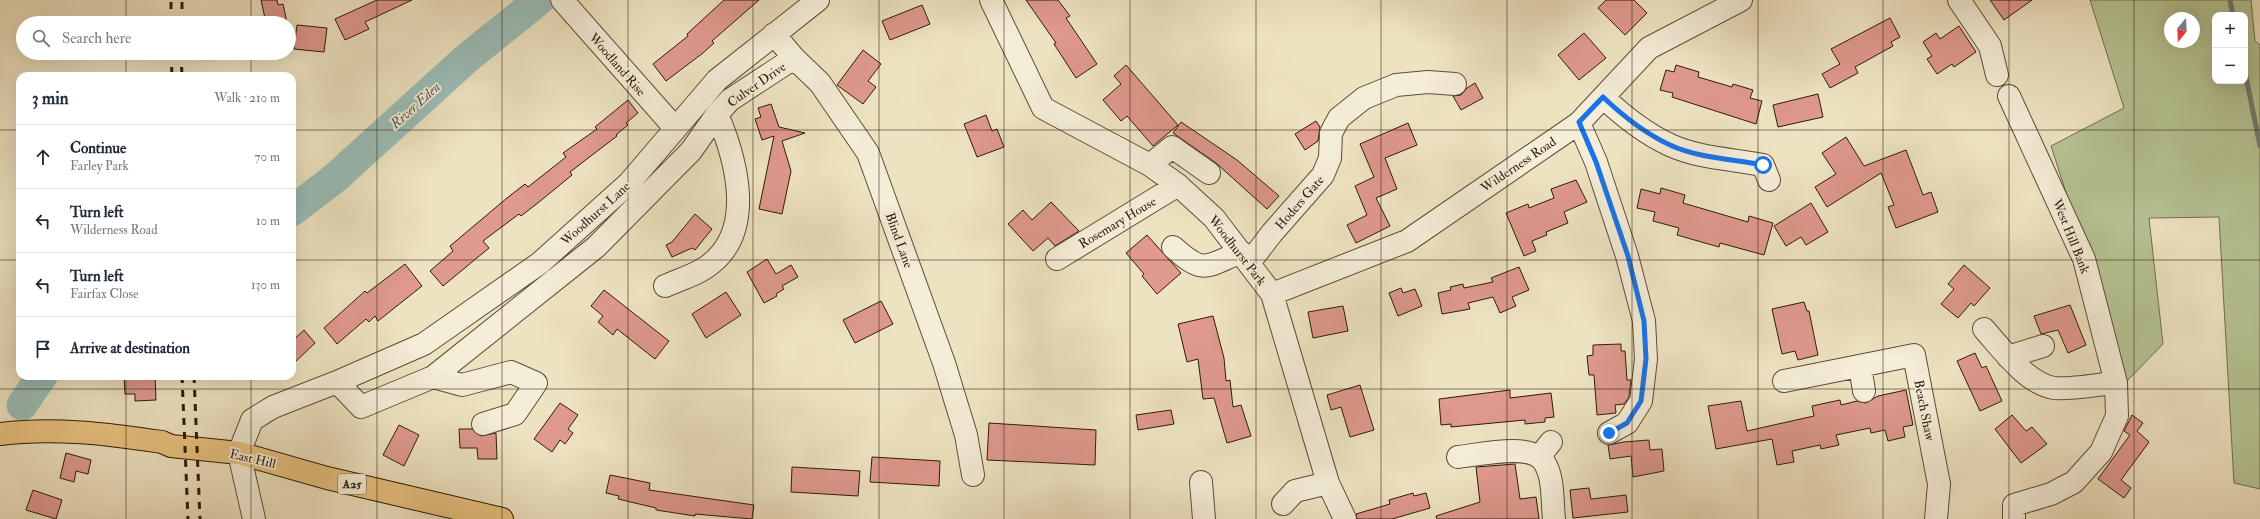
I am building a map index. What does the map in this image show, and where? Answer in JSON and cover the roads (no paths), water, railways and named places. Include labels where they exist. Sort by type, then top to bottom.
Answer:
[{"type":"main road","name":"East Hill","points":[[0,434],[30,431],[96,433],[162,442],[171,446],[240,453],[327,478],[502,519]]},
{"type":"street","name":"Woodland Rise","points":[[562,0],[675,128]]},
{"type":"street","name":"Woodhurst Lane","points":[[240,453],[252,420],[272,407],[337,382],[424,344],[540,263],[630,183],[717,80],[818,0]]},
{"type":"street","name":"Woodhurst Park","points":[[991,0],[1042,108],[1150,165],[1178,185],[1214,218],[1272,294],[1328,483],[1345,519]]},
{"type":"street","name":"Wilderness Road","points":[[1272,294],[1407,241],[1579,122],[1649,48],[1741,0]]},
{"type":"street","points":[[1959,0],[1990,46],[1997,75]]},
{"type":"street","name":"Blind Lane","points":[[774,34],[794,58],[820,83],[868,153],[944,363],[966,435],[973,474]]},
{"type":"street","name":"Culver Drive","points":[[666,286],[705,268],[724,250],[735,231],[739,195],[730,144],[717,114],[730,100],[794,58]]},
{"type":"street","name":"Hoders Gate","points":[[1245,257],[1276,228],[1324,175],[1330,158],[1331,133],[1339,118],[1364,98],[1396,85],[1428,82],[1455,84]]},
{"type":"street","name":"West Hill Bank","points":[[2009,96],[2084,259],[2116,383],[2117,416],[2101,452],[2074,482],[2051,494],[2014,505],[2014,519]]},
{"type":"street","points":[[1603,97],[1625,118],[1670,145],[1710,156],[1767,165]]},
{"type":"street","name":"Woodhurst Lane","points":[[337,382],[361,407],[433,377],[596,247],[691,151],[717,114]]},
{"type":"street","points":[[1579,122],[1596,162],[1628,256],[1644,321],[1646,359],[1641,401],[1627,423],[1609,433]]},
{"type":"street","points":[[1150,165],[1172,147],[1209,173]]},
{"type":"street","name":"Rosemary House","points":[[1057,259],[1178,185]]},
{"type":"street","points":[[1173,247],[1191,264],[1204,267],[1245,257]]},
{"type":"street","points":[[1984,329],[2008,357],[2029,376],[2054,388],[2116,383]]},
{"type":"street","points":[[2008,357],[2043,346]]},
{"type":"street","name":"Beach Shaw","points":[[1784,381],[1914,355],[1939,484],[1936,519]]},
{"type":"street","points":[[1860,366],[1864,392]]},
{"type":"street","points":[[433,377],[462,385],[511,372],[536,383],[515,414],[483,424]]},
{"type":"street","points":[[1458,456],[1522,450],[1535,453],[1545,450],[1544,462],[1551,483],[1554,519]]},
{"type":"street","points":[[240,453],[254,519]]},
{"type":"street","points":[[1201,482],[1204,519]]},
{"type":"street","points":[[1283,504],[1295,491],[1328,483]]},
{"type":"waterway","name":"River Eden","points":[[296,208],[335,178],[466,59],[539,0]]},
{"type":"waterway","points":[[2230,0],[2232,12]]},
{"type":"waterway","points":[[2247,84],[2260,146]]},
{"type":"waterway","name":"River Eden","points":[[22,405],[39,380]]},
{"type":"railway","points":[[171,0],[171,16]]},
{"type":"railway","points":[[182,0],[182,16]]},
{"type":"railway","points":[[171,60],[172,72]]},
{"type":"railway","points":[[181,60],[182,72]]},
{"type":"railway","points":[[182,380],[188,519]]},
{"type":"railway","points":[[194,380],[200,519]]}]
